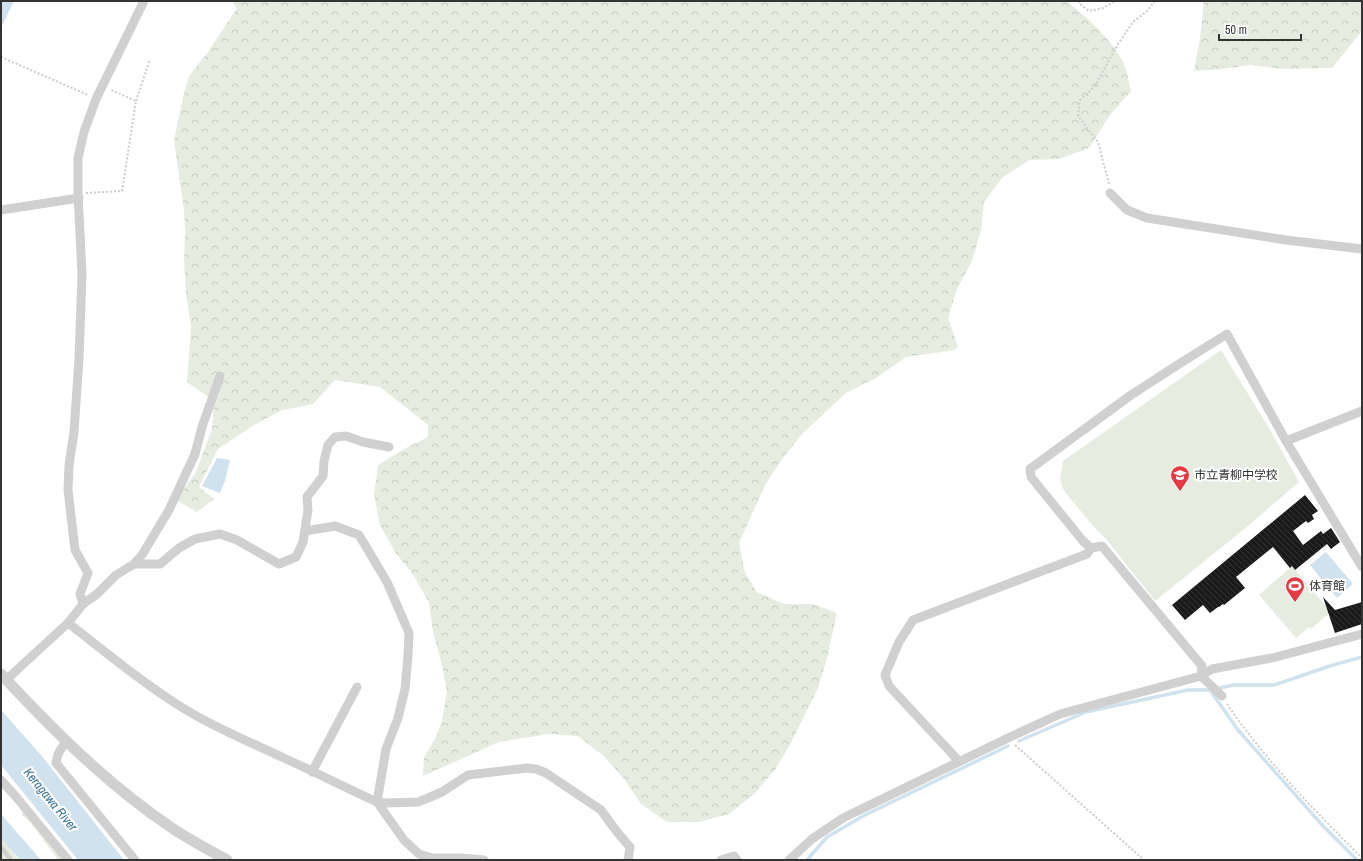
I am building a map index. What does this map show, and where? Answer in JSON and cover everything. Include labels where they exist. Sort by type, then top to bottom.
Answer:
[{"type":"street","points":[[83,604],[80,594],[88,573],[75,550],[68,490],[69,465],[74,432],[82,290],[78,158],[84,132],[96,99],[144,1]]},
{"type":"street","points":[[1110,193],[1127,210],[1147,218],[1286,240],[1362,249]]},
{"type":"street","points":[[1,210],[79,196]]},
{"type":"street","points":[[1091,548],[1083,541],[1031,478],[1030,469],[1131,395],[1227,334],[1286,441],[1362,567]]},
{"type":"street","points":[[220,376],[202,427],[195,454],[169,510],[142,555],[134,564],[116,575],[97,594],[83,604],[68,623],[3,679],[66,741],[139,804],[173,828],[228,860]]},
{"type":"street","points":[[1286,441],[1362,411]]},
{"type":"street","points":[[134,564],[160,564],[179,548],[195,540],[220,534],[237,540],[279,564],[296,557],[303,542],[308,510],[307,497],[322,476],[328,445],[335,437],[346,436],[363,442],[389,447]]},
{"type":"street","points":[[304,531],[335,526],[359,535],[387,582],[408,633],[408,656],[405,689],[398,718],[386,749],[377,802],[404,840],[419,854],[433,858],[484,860]]},
{"type":"street","points":[[957,762],[956,758],[889,686],[885,675],[899,642],[913,620],[1087,554],[1091,548],[1102,546],[1202,666],[1201,676]]},
{"type":"street","points":[[68,623],[155,690],[189,712],[225,732],[287,759],[377,802],[418,802],[442,792],[468,775],[527,768],[546,773],[601,810],[617,832],[630,846],[628,860]]},
{"type":"street","points":[[788,860],[812,839],[843,818],[957,762],[1060,714],[1201,676],[1212,668],[1272,658],[1362,634]]},
{"type":"street","points":[[1201,676],[1222,696]]},
{"type":"street","points":[[312,772],[357,687]]},
{"type":"street","points":[[66,741],[58,754],[56,763],[135,860]]},
{"type":"street","points":[[1,780],[68,860]]},
{"type":"street","points":[[721,860],[734,856],[737,860]]},
{"type":"lane","points":[[1,847],[11,860]]},
{"type":"path","points":[[1080,1],[1079,3],[1089,11],[1103,8],[1115,1]]},
{"type":"path","points":[[1110,193],[1108,178],[1098,142],[1078,116],[1080,100],[1096,86],[1118,44],[1133,22],[1147,11],[1155,1]]},
{"type":"path","points":[[1,57],[96,99]]},
{"type":"path","points":[[79,196],[122,191],[136,101],[150,59]]},
{"type":"path","points":[[102,87],[136,101]]},
{"type":"path","points":[[1222,696],[1243,727],[1263,751],[1299,792],[1362,858]]},
{"type":"path","points":[[1008,738],[1144,860]]},
{"type":"green space","points":[[232,1],[1067,1],[1101,32],[1116,50],[1126,69],[1131,91],[1110,115],[1089,148],[1059,159],[1029,160],[1003,177],[984,202],[981,231],[972,261],[957,289],[948,318],[958,347],[955,350],[906,357],[876,378],[846,393],[802,434],[782,459],[765,485],[739,543],[745,573],[757,592],[784,604],[813,604],[837,613],[827,658],[818,688],[791,743],[775,770],[754,794],[729,814],[699,822],[667,822],[641,804],[624,779],[604,756],[578,736],[548,734],[499,742],[423,776],[424,757],[436,737],[442,721],[447,691],[433,632],[429,603],[414,576],[395,552],[380,525],[374,495],[378,465],[404,449],[428,437],[428,425],[380,387],[335,380],[313,404],[282,410],[254,425],[218,449],[199,487],[214,499],[197,512],[176,500],[196,472],[212,429],[214,401],[187,382],[191,326],[186,294],[184,261],[184,211],[174,140],[189,76],[208,52],[237,8]]},
{"type":"green space","points":[[1204,1],[1362,1],[1362,31],[1332,68],[1281,69],[1251,65],[1194,71],[1200,39]]},
{"type":"green space","points":[[1221,350],[1269,428],[1299,482],[1248,526],[1155,601],[1106,539],[1064,491],[1060,480],[1063,461]]},
{"type":"green space","name":"体育館","points":[[1292,566],[1331,612],[1311,629],[1309,627],[1296,638],[1259,595]]},
{"type":"green space","points":[[24,812],[66,860],[58,860],[31,823],[22,815]]},
{"type":"green space","points":[[1,837],[19,860],[1,860]]},
{"type":"water","points":[[14,1],[1,28],[1,2]]},
{"type":"water","points":[[217,458],[230,460],[225,481],[220,493],[202,486]]},
{"type":"water","points":[[1326,552],[1353,584],[1337,598],[1310,565]]},
{"type":"water","name":"Keragawa River","points":[[1,710],[41,755],[124,860],[78,860],[1,765]]},
{"type":"water","points":[[1,814],[41,860],[20,860],[1,838]]},
{"type":"building","points":[[1305,495],[1318,511],[1312,515],[1314,519],[1308,523],[1306,521],[1293,531],[1303,545],[1321,531],[1323,534],[1331,528],[1340,542],[1331,549],[1327,544],[1295,570],[1292,566],[1290,568],[1273,547],[1236,577],[1245,588],[1224,605],[1223,604],[1210,613],[1203,605],[1185,620],[1172,605]]},
{"type":"building","points":[[1323,597],[1335,610],[1362,602],[1362,624],[1335,633]]},
{"type":"waterway","points":[[1019,741],[1086,712],[1188,690],[1210,690],[1234,685],[1274,685],[1362,657]]},
{"type":"waterway","points":[[1210,690],[1238,730],[1323,826],[1357,860]]},
{"type":"waterway","points":[[807,860],[827,837],[865,815],[1008,746]]},
{"type":"place","name":"市立青柳中学校","points":[[1180,492]]},
{"type":"place","name":"体育館","points":[[1295,603]]}]
